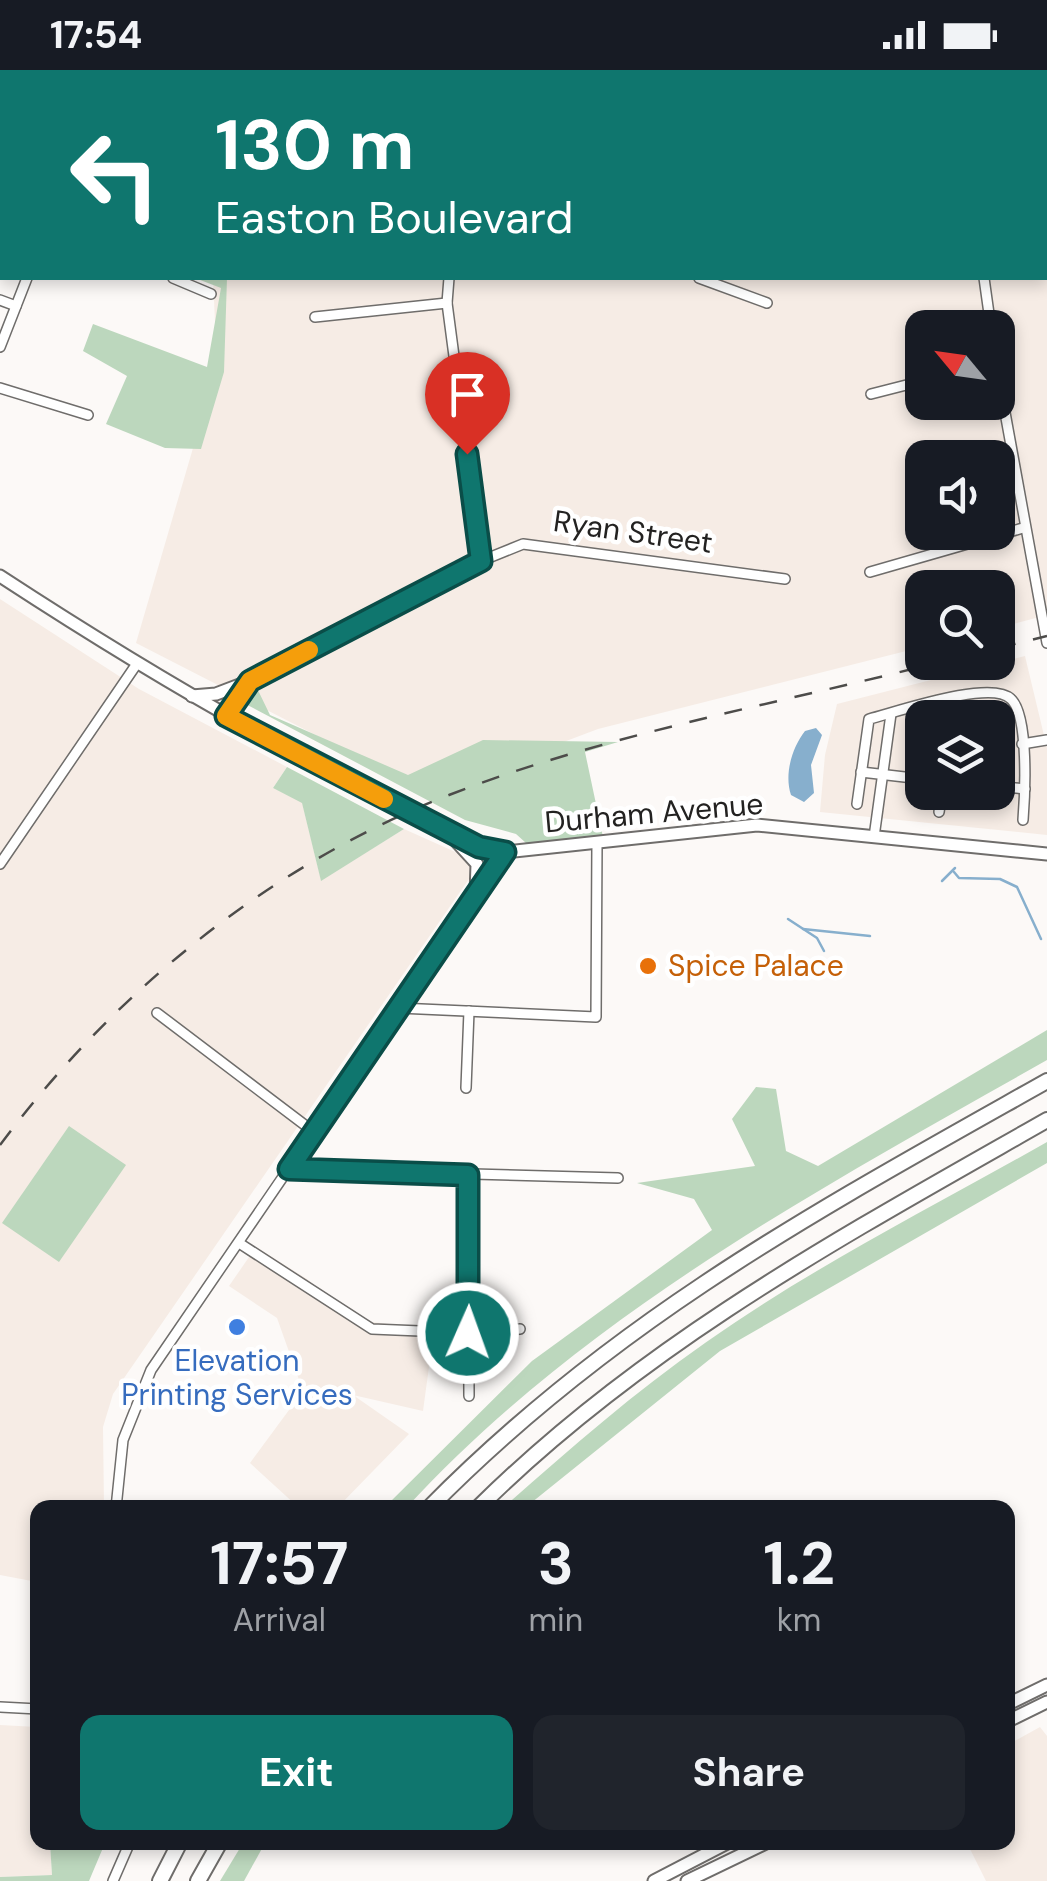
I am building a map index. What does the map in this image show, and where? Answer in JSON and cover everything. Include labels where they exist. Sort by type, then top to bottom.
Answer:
[{"type":"highway","points":[[438,1500],[554,1392],[664,1307],[793,1225],[1047,1081]]},
{"type":"highway","points":[[487,1500],[596,1401],[707,1319],[795,1263],[1047,1120]]},
{"type":"highway","points":[[160,1881],[176,1850]]},
{"type":"highway","points":[[198,1881],[215,1850]]},
{"type":"main road","points":[[0,576],[136,665],[226,716],[479,847],[505,852]]},
{"type":"main road","points":[[191,696],[216,694],[250,681]]},
{"type":"main road","name":"Durham Avenue","points":[[505,852],[757,824],[1045,853]]},
{"type":"main road","points":[[440,827],[477,864],[476,894]]},
{"type":"main road","points":[[1015,1701],[1047,1685]]},
{"type":"main road","points":[[1015,1718],[1047,1702]]},
{"type":"main road","points":[[658,1880],[715,1850]]},
{"type":"main road","points":[[687,1881],[751,1850]]},
{"type":"street","points":[[0,347],[26,280]]},
{"type":"street","points":[[178,280],[211,294]]},
{"type":"street","points":[[449,280],[447,302],[481,561]]},
{"type":"street","points":[[704,280],[767,303]]},
{"type":"street","points":[[984,280],[989,310]]},
{"type":"street","points":[[0,300],[16,306]]},
{"type":"street","points":[[316,317],[447,302]]},
{"type":"street","points":[[871,394],[905,385]]},
{"type":"street","points":[[0,388],[88,415]]},
{"type":"street","points":[[1005,420],[1022,528],[1047,643]]},
{"type":"street","points":[[870,572],[1022,528]]},
{"type":"street","name":"Ryan Street","points":[[226,716],[250,681],[481,561],[523,544],[548,544],[785,579]]},
{"type":"street","points":[[0,864],[136,665]]},
{"type":"street","points":[[858,804],[870,719],[980,691],[1006,695],[1016,706],[1025,789],[1023,820]]},
{"type":"street","points":[[874,837],[891,714]]},
{"type":"street","points":[[1022,744],[1047,740]]},
{"type":"street","points":[[861,772],[905,776]]},
{"type":"street","points":[[1015,788],[1025,789]]},
{"type":"street","points":[[399,1008],[596,1016],[597,842]]},
{"type":"street","points":[[116,1500],[118,1467],[133,1408],[151,1370],[505,852]]},
{"type":"street","points":[[466,1088],[469,1011]]},
{"type":"street","points":[[157,1012],[314,1132]]},
{"type":"street","points":[[289,1169],[618,1178]]},
{"type":"street","points":[[468,1175],[469,1396]]},
{"type":"street","points":[[239,1243],[372,1329],[468,1333],[520,1328]]},
{"type":"street","points":[[0,1708],[30,1709]]},
{"type":"street","points":[[112,1881],[126,1850]]},
{"type":"shaded area","points":[[213,280],[1047,280],[1047,615],[1015,623],[1015,570],[905,570],[905,651],[598,729],[429,793],[136,643],[217,366]]},
{"type":"shaded area","points":[[0,599],[139,689],[287,767],[273,788],[302,802],[321,880],[404,829],[480,863],[113,1394],[103,1427],[104,1500],[30,1500],[30,1581],[0,1575]]},
{"type":"shaded area","points":[[1025,656],[1047,748],[1047,835],[820,812],[825,755],[837,704],[931,680],[1015,680],[1015,659]]},
{"type":"shaded area","points":[[256,1247],[307,1279],[357,1320],[434,1330],[423,1411],[353,1395],[409,1434],[345,1500],[290,1500],[250,1463],[303,1391],[277,1318],[229,1286]]},
{"type":"shaded area","points":[[0,1725],[30,1727],[30,1850],[50,1850],[52,1875],[0,1877]]},
{"type":"shaded area","points":[[1040,1727],[1047,1736],[1047,1881],[986,1881],[970,1850],[1015,1850],[1015,1741]]},
{"type":"green space","points":[[200,280],[227,280],[224,372],[201,449],[165,448],[106,424],[127,376],[83,351],[93,324],[207,367],[221,288]]},
{"type":"green space","points":[[254,682],[270,715],[408,775],[483,740],[618,742],[585,752],[603,837],[526,843],[516,834],[465,820],[238,700]]},
{"type":"green space","points":[[287,767],[404,829],[321,881],[302,803],[273,788]]},
{"type":"green space","points":[[1047,1030],[1047,1060],[709,1259],[550,1374],[476,1438],[414,1500],[392,1500],[532,1361],[712,1230],[694,1199],[637,1183],[755,1166],[732,1119],[756,1087],[776,1089],[786,1151],[818,1166]]},
{"type":"green space","points":[[69,1126],[126,1165],[59,1262],[2,1223]]},
{"type":"green space","points":[[1047,1142],[1047,1163],[720,1351],[535,1500],[512,1500],[678,1362],[830,1263]]},
{"type":"green space","points":[[50,1850],[102,1850],[89,1881],[0,1881],[0,1877],[52,1875]]},
{"type":"green space","points":[[239,1850],[261,1850],[244,1881],[220,1881]]},
{"type":"water","points":[[816,728],[822,735],[811,765],[814,793],[804,802],[791,795],[789,770],[800,738],[805,731]]},
{"type":"waterway","points":[[942,881],[955,868]]},
{"type":"waterway","points":[[954,872],[959,878],[1000,879],[1017,887],[1041,939]]},
{"type":"waterway","points":[[788,919],[817,938],[824,951]]},
{"type":"waterway","points":[[803,929],[870,936]]},
{"type":"railway","points":[[1015,644],[1047,636]]},
{"type":"railway","points":[[0,1145],[94,1035],[200,938],[259,896],[383,824],[449,795],[569,754],[905,670]]},
{"type":"slow traffic","points":[[309,650],[250,681],[226,716],[384,799]]},
{"type":"place","name":"Spice Palace","points":[[648,966]]},
{"type":"place","name":"Elevation Printing Services","points":[[237,1327]]},
{"type":"route","points":[[467,454],[481,561],[250,681],[226,716],[479,847],[505,852],[289,1169],[468,1175],[468,1333]]}]
